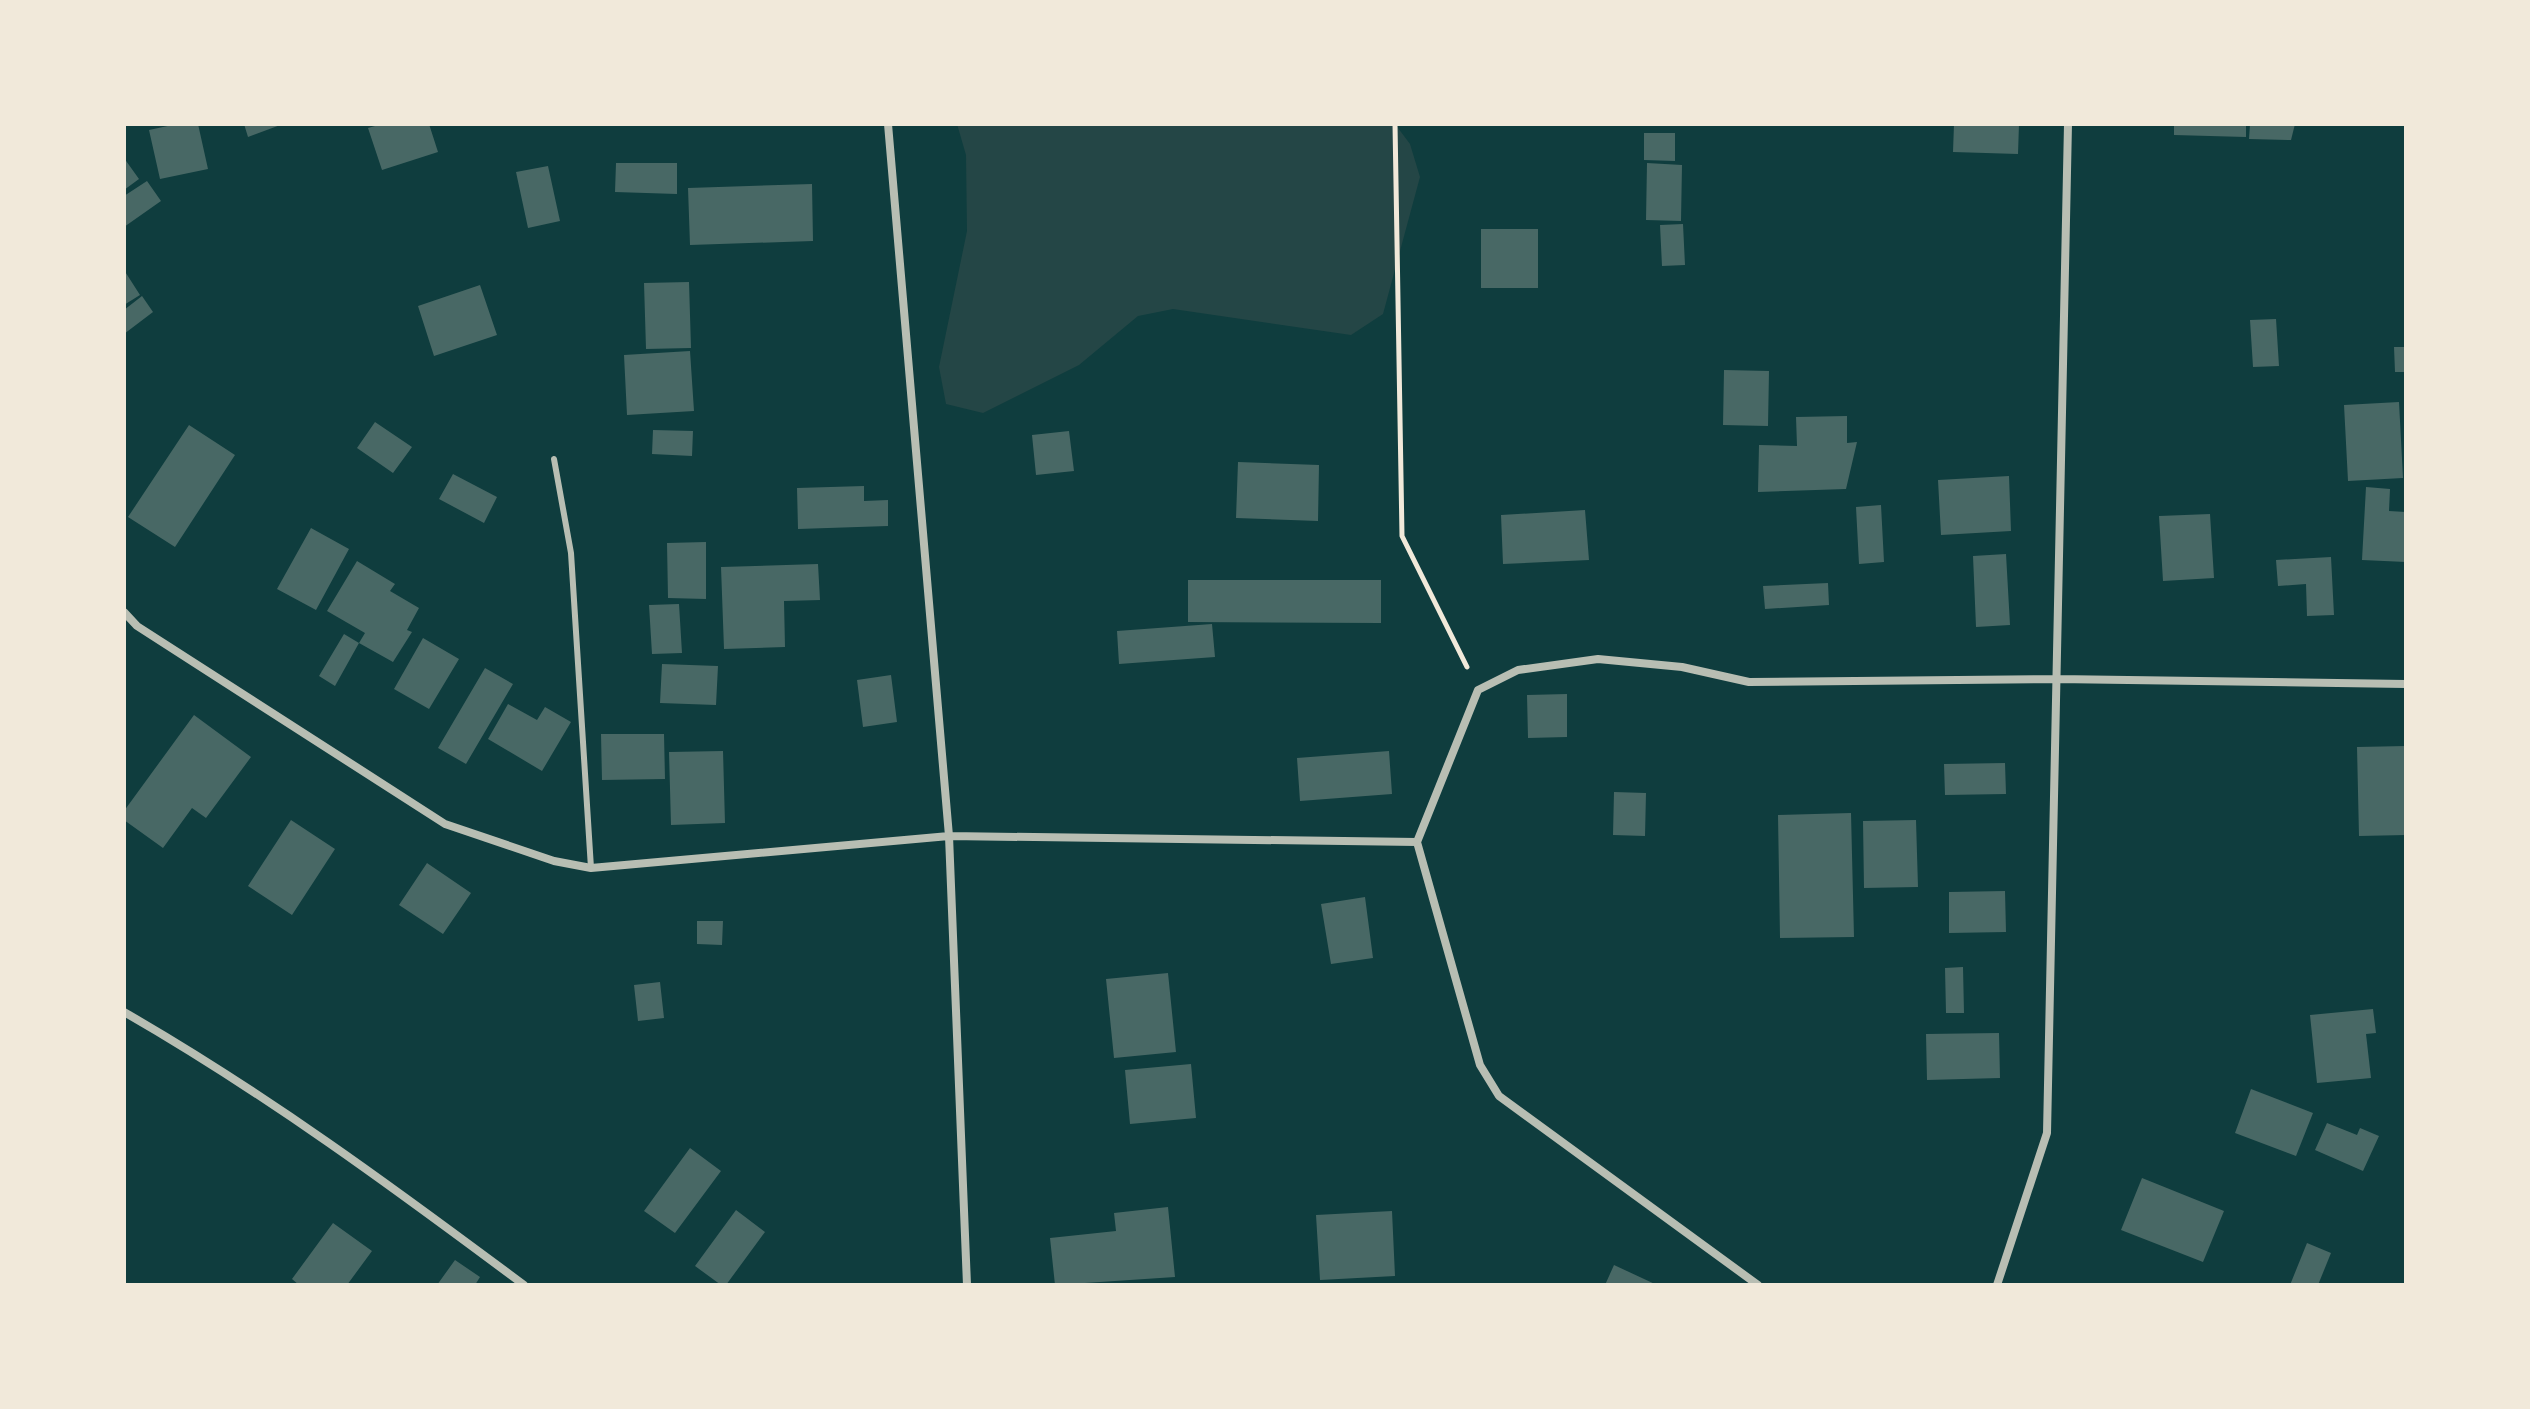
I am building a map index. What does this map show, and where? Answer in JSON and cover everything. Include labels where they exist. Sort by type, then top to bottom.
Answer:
[{"type":"street","points":[[888,124],[949,836],[967,1285]]},
{"type":"street","points":[[1997,1285],[2047,1133],[2068,124]]},
{"type":"street","points":[[124,612],[137,626],[445,824],[554,861],[591,868],[949,836],[1417,842]]},
{"type":"street","points":[[1758,1285],[1499,1096],[1480,1065],[1417,842],[1478,690],[1518,670],[1598,659],[1682,667],[1749,682],[2057,679],[2406,684]]},
{"type":"street","points":[[124,1012],[218,1066],[335,1145],[524,1285]]},
{"type":"lane","points":[[554,459],[571,553],[591,868]]},
{"type":"path","points":[[1395,124],[1402,536],[1478,690]]},
{"type":"shaded area","points":[[957,124],[1395,124],[1410,144],[1420,177],[1383,314],[1351,335],[1173,309],[1138,316],[1079,365],[983,413],[946,404],[939,367],[967,231],[966,155]]},
{"type":"building","points":[[177,124],[198,124],[208,169],[160,179],[149,130]]},
{"type":"building","points":[[244,124],[283,124],[248,137]]},
{"type":"building","points":[[382,124],[429,124],[438,152],[382,170],[368,128]]},
{"type":"building","points":[[1954,124],[2019,124],[2018,154],[1953,152]]},
{"type":"building","points":[[2174,124],[2246,124],[2246,137],[2174,135]]},
{"type":"building","points":[[2250,124],[2295,124],[2291,140],[2249,139]]},
{"type":"building","points":[[1644,133],[1675,133],[1675,161],[1644,160]]},
{"type":"building","points":[[124,158],[139,179],[124,190]]},
{"type":"building","points":[[616,163],[677,163],[677,194],[615,192]]},
{"type":"building","points":[[1647,163],[1682,165],[1681,221],[1646,220]]},
{"type":"building","points":[[548,166],[560,221],[528,228],[516,172]]},
{"type":"building","points":[[147,181],[161,201],[124,227],[124,196]]},
{"type":"building","points":[[812,184],[813,241],[690,245],[688,188]]},
{"type":"building","points":[[1683,224],[1685,265],[1662,266],[1660,225]]},
{"type":"building","points":[[1481,229],[1538,229],[1538,288],[1481,288]]},
{"type":"building","points":[[124,270],[140,295],[124,305]]},
{"type":"building","points":[[689,282],[691,348],[646,349],[644,283]]},
{"type":"building","points":[[480,285],[497,335],[434,356],[418,306]]},
{"type":"building","points":[[142,296],[153,312],[124,334],[124,310]]},
{"type":"building","points":[[2276,319],[2279,366],[2253,367],[2250,320]]},
{"type":"building","points":[[2394,347],[2406,347],[2406,372],[2395,372]]},
{"type":"building","points":[[690,351],[694,411],[627,415],[624,355]]},
{"type":"building","points":[[1724,370],[1769,371],[1768,426],[1723,425]]},
{"type":"building","points":[[2399,402],[2403,478],[2348,481],[2344,405]]},
{"type":"building","points":[[1847,416],[1847,443],[1857,442],[1846,489],[1758,492],[1759,445],[1797,446],[1796,417]]},
{"type":"building","points":[[375,422],[412,447],[393,473],[357,448]]},
{"type":"building","points":[[189,425],[235,455],[175,547],[128,517]]},
{"type":"building","points":[[653,430],[693,431],[692,456],[652,454]]},
{"type":"building","points":[[1069,431],[1074,471],[1036,475],[1032,435]]},
{"type":"building","points":[[1238,462],[1319,465],[1318,521],[1236,518]]},
{"type":"building","points":[[453,474],[497,497],[484,523],[439,499]]},
{"type":"building","points":[[2009,476],[2011,531],[1941,535],[1938,480]]},
{"type":"building","points":[[864,486],[864,501],[888,500],[888,526],[798,529],[797,488]]},
{"type":"building","points":[[2366,487],[2390,489],[2389,511],[2406,512],[2406,562],[2362,560]]},
{"type":"building","points":[[1881,505],[1884,562],[1859,564],[1856,507]]},
{"type":"building","points":[[1585,510],[1589,560],[1503,564],[1501,515]]},
{"type":"building","points":[[2210,514],[2214,578],[2163,581],[2159,516]]},
{"type":"building","points":[[311,528],[349,549],[316,610],[277,589]]},
{"type":"building","points":[[706,542],[706,599],[668,598],[667,543]]},
{"type":"building","points":[[2006,554],[2010,625],[1976,627],[1973,556]]},
{"type":"building","points":[[2331,557],[2334,615],[2307,616],[2306,584],[2278,586],[2276,560]]},
{"type":"building","points":[[357,561],[395,584],[390,591],[419,608],[407,630],[412,632],[393,662],[359,643],[365,633],[327,611]]},
{"type":"building","points":[[818,564],[820,600],[784,601],[785,647],[724,649],[721,567]]},
{"type":"building","points":[[1188,580],[1381,580],[1381,623],[1188,622]]},
{"type":"building","points":[[1828,583],[1829,605],[1765,609],[1763,586]]},
{"type":"building","points":[[679,604],[682,653],[652,654],[649,605]]},
{"type":"building","points":[[1212,624],[1215,657],[1119,664],[1117,631]]},
{"type":"building","points":[[344,634],[359,643],[335,686],[319,676]]},
{"type":"building","points":[[423,638],[459,659],[429,709],[394,689]]},
{"type":"building","points":[[662,664],[718,666],[716,705],[660,703]]},
{"type":"building","points":[[485,668],[513,684],[466,764],[438,748]]},
{"type":"building","points":[[891,675],[897,722],[863,727],[857,680]]},
{"type":"building","points":[[1567,694],[1567,737],[1528,738],[1527,695]]},
{"type":"building","points":[[508,704],[537,720],[545,707],[571,722],[542,771],[488,739]]},
{"type":"building","points":[[194,715],[251,757],[206,818],[192,808],[163,848],[124,820],[124,811]]},
{"type":"building","points":[[601,734],[664,734],[665,779],[602,780]]},
{"type":"building","points":[[2406,746],[2406,835],[2359,836],[2357,747]]},
{"type":"building","points":[[723,751],[725,823],[671,825],[669,752]]},
{"type":"building","points":[[1389,751],[1392,794],[1300,801],[1297,758]]},
{"type":"building","points":[[2005,763],[2006,794],[1945,795],[1944,764]]},
{"type":"building","points":[[1614,792],[1646,793],[1645,836],[1613,835]]},
{"type":"building","points":[[1851,813],[1854,937],[1780,938],[1778,815]]},
{"type":"building","points":[[291,820],[335,849],[292,915],[248,886]]},
{"type":"building","points":[[1916,820],[1918,887],[1864,888],[1863,821]]},
{"type":"building","points":[[427,863],[471,893],[443,934],[399,905]]},
{"type":"building","points":[[2005,891],[2006,932],[1949,933],[1949,892]]},
{"type":"building","points":[[1365,897],[1373,958],[1331,964],[1321,904]]},
{"type":"building","points":[[697,921],[723,921],[722,945],[697,944]]},
{"type":"building","points":[[1963,967],[1964,1013],[1946,1013],[1945,968]]},
{"type":"building","points":[[1168,973],[1176,1052],[1114,1058],[1106,979]]},
{"type":"building","points":[[660,982],[664,1018],[638,1021],[634,985]]},
{"type":"building","points":[[2373,1009],[2376,1033],[2366,1034],[2371,1078],[2317,1083],[2310,1015]]},
{"type":"building","points":[[1999,1033],[2000,1078],[1927,1080],[1926,1034]]},
{"type":"building","points":[[1191,1064],[1196,1118],[1130,1124],[1125,1070]]},
{"type":"building","points":[[2251,1089],[2313,1113],[2296,1156],[2235,1133]]},
{"type":"building","points":[[2327,1123],[2357,1135],[2360,1128],[2379,1136],[2363,1171],[2315,1150]]},
{"type":"building","points":[[690,1148],[721,1171],[675,1233],[644,1211]]},
{"type":"building","points":[[2142,1178],[2224,1211],[2203,1262],[2121,1230]]},
{"type":"building","points":[[1168,1207],[1175,1277],[1055,1285],[1050,1238],[1116,1231],[1114,1213]]},
{"type":"building","points":[[736,1210],[765,1232],[726,1285],[721,1285],[695,1266]]},
{"type":"building","points":[[1392,1211],[1395,1276],[1320,1280],[1316,1215]]},
{"type":"building","points":[[333,1223],[372,1251],[347,1285],[299,1285],[292,1279]]},
{"type":"building","points":[[2307,1243],[2331,1253],[2318,1285],[2290,1285]]},
{"type":"building","points":[[455,1260],[480,1277],[475,1285],[437,1285]]},
{"type":"building","points":[[1614,1265],[1657,1285],[1605,1285]]}]
